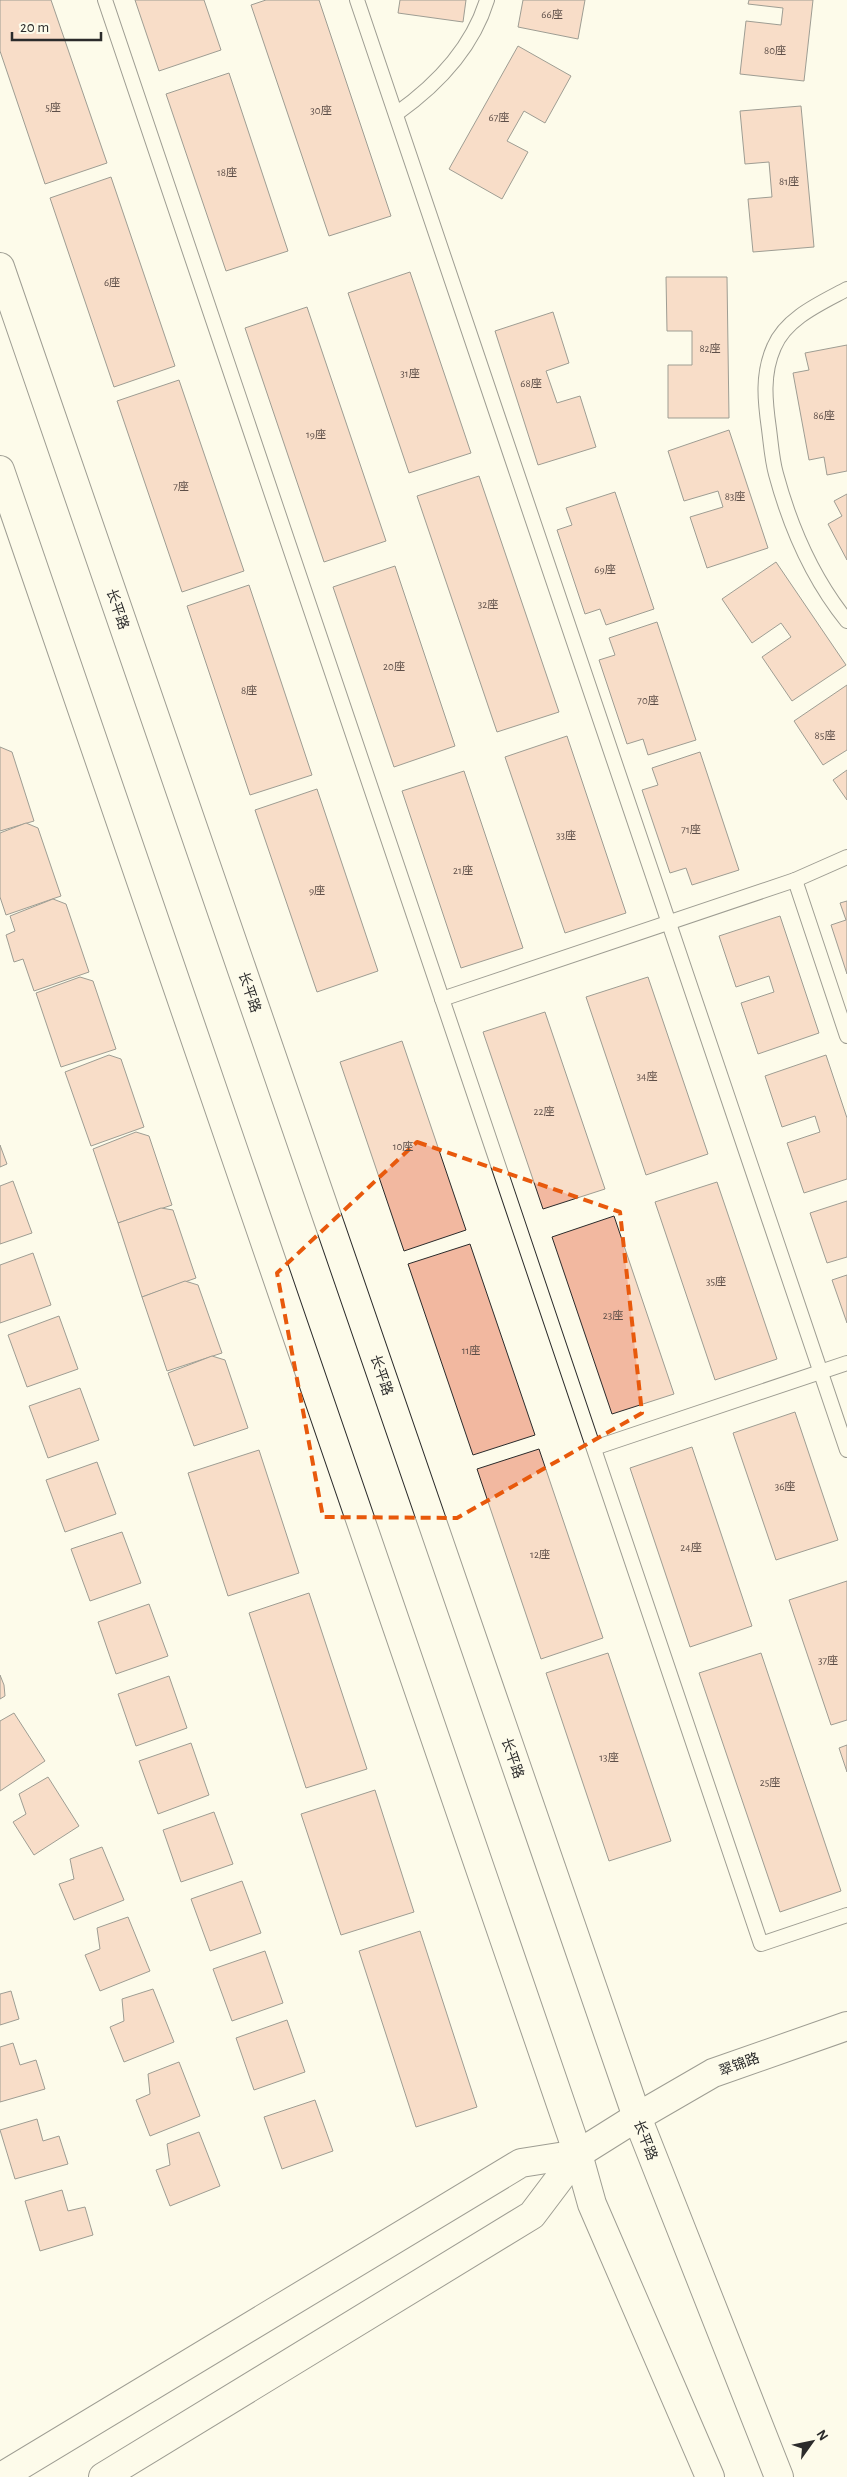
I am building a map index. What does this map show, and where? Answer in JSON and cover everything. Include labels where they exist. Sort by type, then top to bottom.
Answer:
[{"type":"street","name":"长平路","points":[[0,267],[637,2117],[779,2477]]},
{"type":"street","points":[[0,470],[578,2154],[592,2204],[710,2477]]},
{"type":"street","name":"翠锦路","points":[[578,2154],[713,2073],[847,2026]]},
{"type":"street","points":[[1,2477],[521,2164],[578,2154]]},
{"type":"street","points":[[102,2477],[532,2215],[578,2154]]},
{"type":"lane","points":[[105,0],[761,1944],[847,1915]]},
{"type":"lane","points":[[357,0],[847,1450]]},
{"type":"lane","points":[[396,114],[424,95],[448,71],[467,43],[483,13],[487,0]]},
{"type":"lane","points":[[847,289],[792,322],[774,345],[765,374],[765,403],[776,473],[798,540],[832,602],[847,621]]},
{"type":"lane","points":[[442,999],[794,880],[847,857]]},
{"type":"lane","points":[[794,880],[847,1036]]},
{"type":"lane","points":[[594,1448],[847,1363]]},
{"type":"highlighted area","points":[[417,1142],[620,1212],[642,1413],[457,1518],[323,1517],[277,1273]]},
{"type":"building","points":[[0,0],[51,0],[107,163],[45,184],[0,51]]},
{"type":"building","points":[[135,0],[204,0],[221,50],[159,71]]},
{"type":"building","points":[[266,0],[319,0],[391,216],[329,236],[251,5]]},
{"type":"building","points":[[400,0],[466,0],[463,22],[398,13]]},
{"type":"building","points":[[523,0],[585,0],[578,39],[518,27]]},
{"type":"building","points":[[749,0],[813,0],[804,81],[740,74],[746,21],[781,25],[783,8],[748,4]]},
{"type":"building","points":[[518,46],[571,76],[545,123],[524,111],[507,141],[528,152],[502,199],[449,169]]},
{"type":"building","points":[[229,73],[288,251],[226,271],[166,94]]},
{"type":"building","points":[[801,106],[814,247],[753,252],[748,199],[772,197],[769,162],[745,164],[740,111]]},
{"type":"building","points":[[111,177],[175,366],[114,387],[50,198]]},
{"type":"building","points":[[410,272],[471,453],[409,473],[348,293]]},
{"type":"building","points":[[666,277],[727,277],[729,418],[668,418],[668,365],[692,365],[692,331],[667,331]]},
{"type":"building","points":[[307,307],[386,541],[324,562],[245,328]]},
{"type":"building","points":[[553,312],[569,363],[546,371],[557,403],[580,396],[596,447],[538,465],[495,331]]},
{"type":"building","points":[[847,345],[847,471],[827,475],[824,457],[809,460],[793,373],[809,370],[805,353]]},
{"type":"building","points":[[179,380],[244,571],[182,592],[117,401]]},
{"type":"building","points":[[729,430],[768,548],[707,568],[690,517],[723,507],[718,491],[684,501],[668,451]]},
{"type":"building","points":[[479,476],[559,712],[497,732],[417,496]]},
{"type":"building","points":[[615,492],[654,609],[606,625],[600,609],[585,614],[557,530],[572,525],[566,508]]},
{"type":"building","points":[[847,494],[847,560],[828,524],[842,516],[834,501]]},
{"type":"building","points":[[776,562],[846,665],[792,701],[762,657],[791,637],[781,623],[752,643],[722,599]]},
{"type":"building","points":[[395,566],[455,746],[394,767],[333,587]]},
{"type":"building","points":[[249,585],[312,775],[250,795],[187,606]]},
{"type":"building","points":[[657,622],[696,740],[648,755],[643,739],[627,744],[599,660],[615,655],[609,638]]},
{"type":"building","points":[[847,685],[847,750],[823,765],[794,721]]},
{"type":"building","points":[[567,736],[626,913],[565,933],[505,757]]},
{"type":"building","points":[[0,747],[12,752],[34,821],[0,831]]},
{"type":"building","points":[[700,752],[739,870],[692,885],[686,868],[670,873],[642,790],[658,785],[652,768]]},
{"type":"building","points":[[847,770],[847,800],[833,780]]},
{"type":"building","points":[[464,771],[523,948],[461,968],[402,791]]},
{"type":"building","points":[[317,789],[378,971],[317,992],[255,810]]},
{"type":"building","points":[[26,823],[38,828],[61,896],[6,915],[0,897],[0,833]]},
{"type":"building","points":[[53,899],[66,904],[89,972],[34,991],[23,959],[14,962],[6,935],[15,931],[10,916]]},
{"type":"building","points":[[847,901],[847,974],[831,925],[846,920],[840,903]]},
{"type":"building","points":[[780,916],[819,1033],[758,1054],[741,1003],[774,992],[769,976],[736,987],[719,936]]},
{"type":"building","points":[[80,977],[93,981],[116,1049],[61,1067],[36,993]]},
{"type":"building","points":[[648,977],[708,1154],[646,1175],[586,997]]},
{"type":"building","points":[[545,1012],[605,1189],[543,1209],[483,1032]]},
{"type":"building","points":[[402,1041],[466,1230],[404,1251],[340,1062]]},
{"type":"building","points":[[109,1055],[121,1059],[144,1127],[91,1146],[65,1072]]},
{"type":"building","points":[[826,1055],[847,1118],[847,1179],[804,1193],[787,1143],[820,1132],[815,1116],[782,1127],[765,1076]]},
{"type":"building","points":[[136,1132],[149,1136],[172,1205],[118,1223],[93,1149]]},
{"type":"building","points":[[0,1145],[7,1164],[0,1167]]},
{"type":"building","points":[[13,1181],[32,1233],[0,1244],[0,1186]]},
{"type":"building","points":[[717,1182],[777,1359],[715,1380],[655,1202]]},
{"type":"building","points":[[847,1201],[847,1257],[827,1263],[810,1213]]},
{"type":"building","points":[[161,1208],[173,1210],[196,1278],[142,1297],[118,1223]]},
{"type":"building","points":[[614,1216],[674,1394],[612,1414],[552,1237]]},
{"type":"building","points":[[470,1244],[535,1435],[473,1455],[408,1264]]},
{"type":"building","points":[[33,1253],[51,1305],[0,1323],[0,1265]]},
{"type":"building","points":[[847,1275],[847,1323],[832,1280]]},
{"type":"building","points":[[185,1281],[198,1285],[222,1353],[167,1371],[142,1297]]},
{"type":"building","points":[[59,1316],[78,1369],[27,1387],[8,1335]]},
{"type":"building","points":[[212,1356],[225,1360],[248,1428],[194,1446],[168,1373]]},
{"type":"building","points":[[80,1388],[99,1440],[48,1458],[29,1406]]},
{"type":"building","points":[[795,1412],[838,1540],[776,1560],[733,1433]]},
{"type":"building","points":[[692,1447],[752,1626],[690,1647],[630,1468]]},
{"type":"building","points":[[539,1449],[603,1638],[541,1659],[477,1469]]},
{"type":"building","points":[[259,1450],[299,1573],[228,1596],[188,1473]]},
{"type":"building","points":[[97,1462],[116,1514],[65,1532],[46,1480]]},
{"type":"building","points":[[122,1532],[141,1583],[90,1601],[71,1549]]},
{"type":"building","points":[[847,1581],[847,1720],[831,1725],[789,1600]]},
{"type":"building","points":[[309,1593],[367,1769],[306,1788],[249,1613]]},
{"type":"building","points":[[149,1604],[168,1656],[116,1674],[98,1622]]},
{"type":"building","points":[[608,1653],[671,1841],[609,1861],[546,1673]]},
{"type":"building","points":[[761,1653],[841,1891],[780,1912],[699,1673]]},
{"type":"building","points":[[0,1675],[4,1685],[5,1696],[0,1699]]},
{"type":"building","points":[[169,1676],[187,1728],[136,1746],[118,1694]]},
{"type":"building","points":[[14,1713],[45,1761],[0,1791],[0,1721]]},
{"type":"building","points":[[191,1743],[209,1795],[158,1814],[139,1761]]},
{"type":"building","points":[[847,1745],[847,1772],[839,1748]]},
{"type":"building","points":[[48,1777],[79,1826],[34,1855],[13,1822],[26,1814],[19,1794]]},
{"type":"building","points":[[375,1790],[414,1912],[341,1935],[301,1814]]},
{"type":"building","points":[[214,1812],[233,1864],[181,1882],[163,1830]]},
{"type":"building","points":[[102,1847],[124,1900],[74,1920],[59,1884],[74,1879],[70,1859]]},
{"type":"building","points":[[242,1881],[261,1933],[210,1951],[191,1899]]},
{"type":"building","points":[[128,1917],[150,1971],[100,1991],[85,1955],[100,1949],[97,1928]]},
{"type":"building","points":[[420,1931],[477,2107],[416,2127],[359,1951]]},
{"type":"building","points":[[265,1951],[283,2003],[232,2021],[213,1969]]},
{"type":"building","points":[[153,1989],[174,2042],[124,2062],[110,2027],[124,2021],[122,1999]]},
{"type":"building","points":[[11,1991],[19,2019],[0,2025],[0,1994]]},
{"type":"building","points":[[287,2020],[305,2072],[254,2090],[236,2038]]},
{"type":"building","points":[[13,2043],[20,2065],[36,2060],[45,2089],[0,2102],[0,2047]]},
{"type":"building","points":[[179,2062],[200,2116],[150,2136],[136,2100],[150,2094],[148,2074]]},
{"type":"building","points":[[315,2100],[333,2151],[282,2169],[264,2117]]},
{"type":"building","points":[[37,2119],[43,2141],[59,2136],[68,2164],[15,2179],[0,2130]]},
{"type":"building","points":[[199,2132],[220,2186],[170,2206],[156,2170],[170,2165],[167,2144]]},
{"type":"building","points":[[62,2190],[68,2211],[85,2207],[93,2235],[40,2251],[25,2201]]}]
